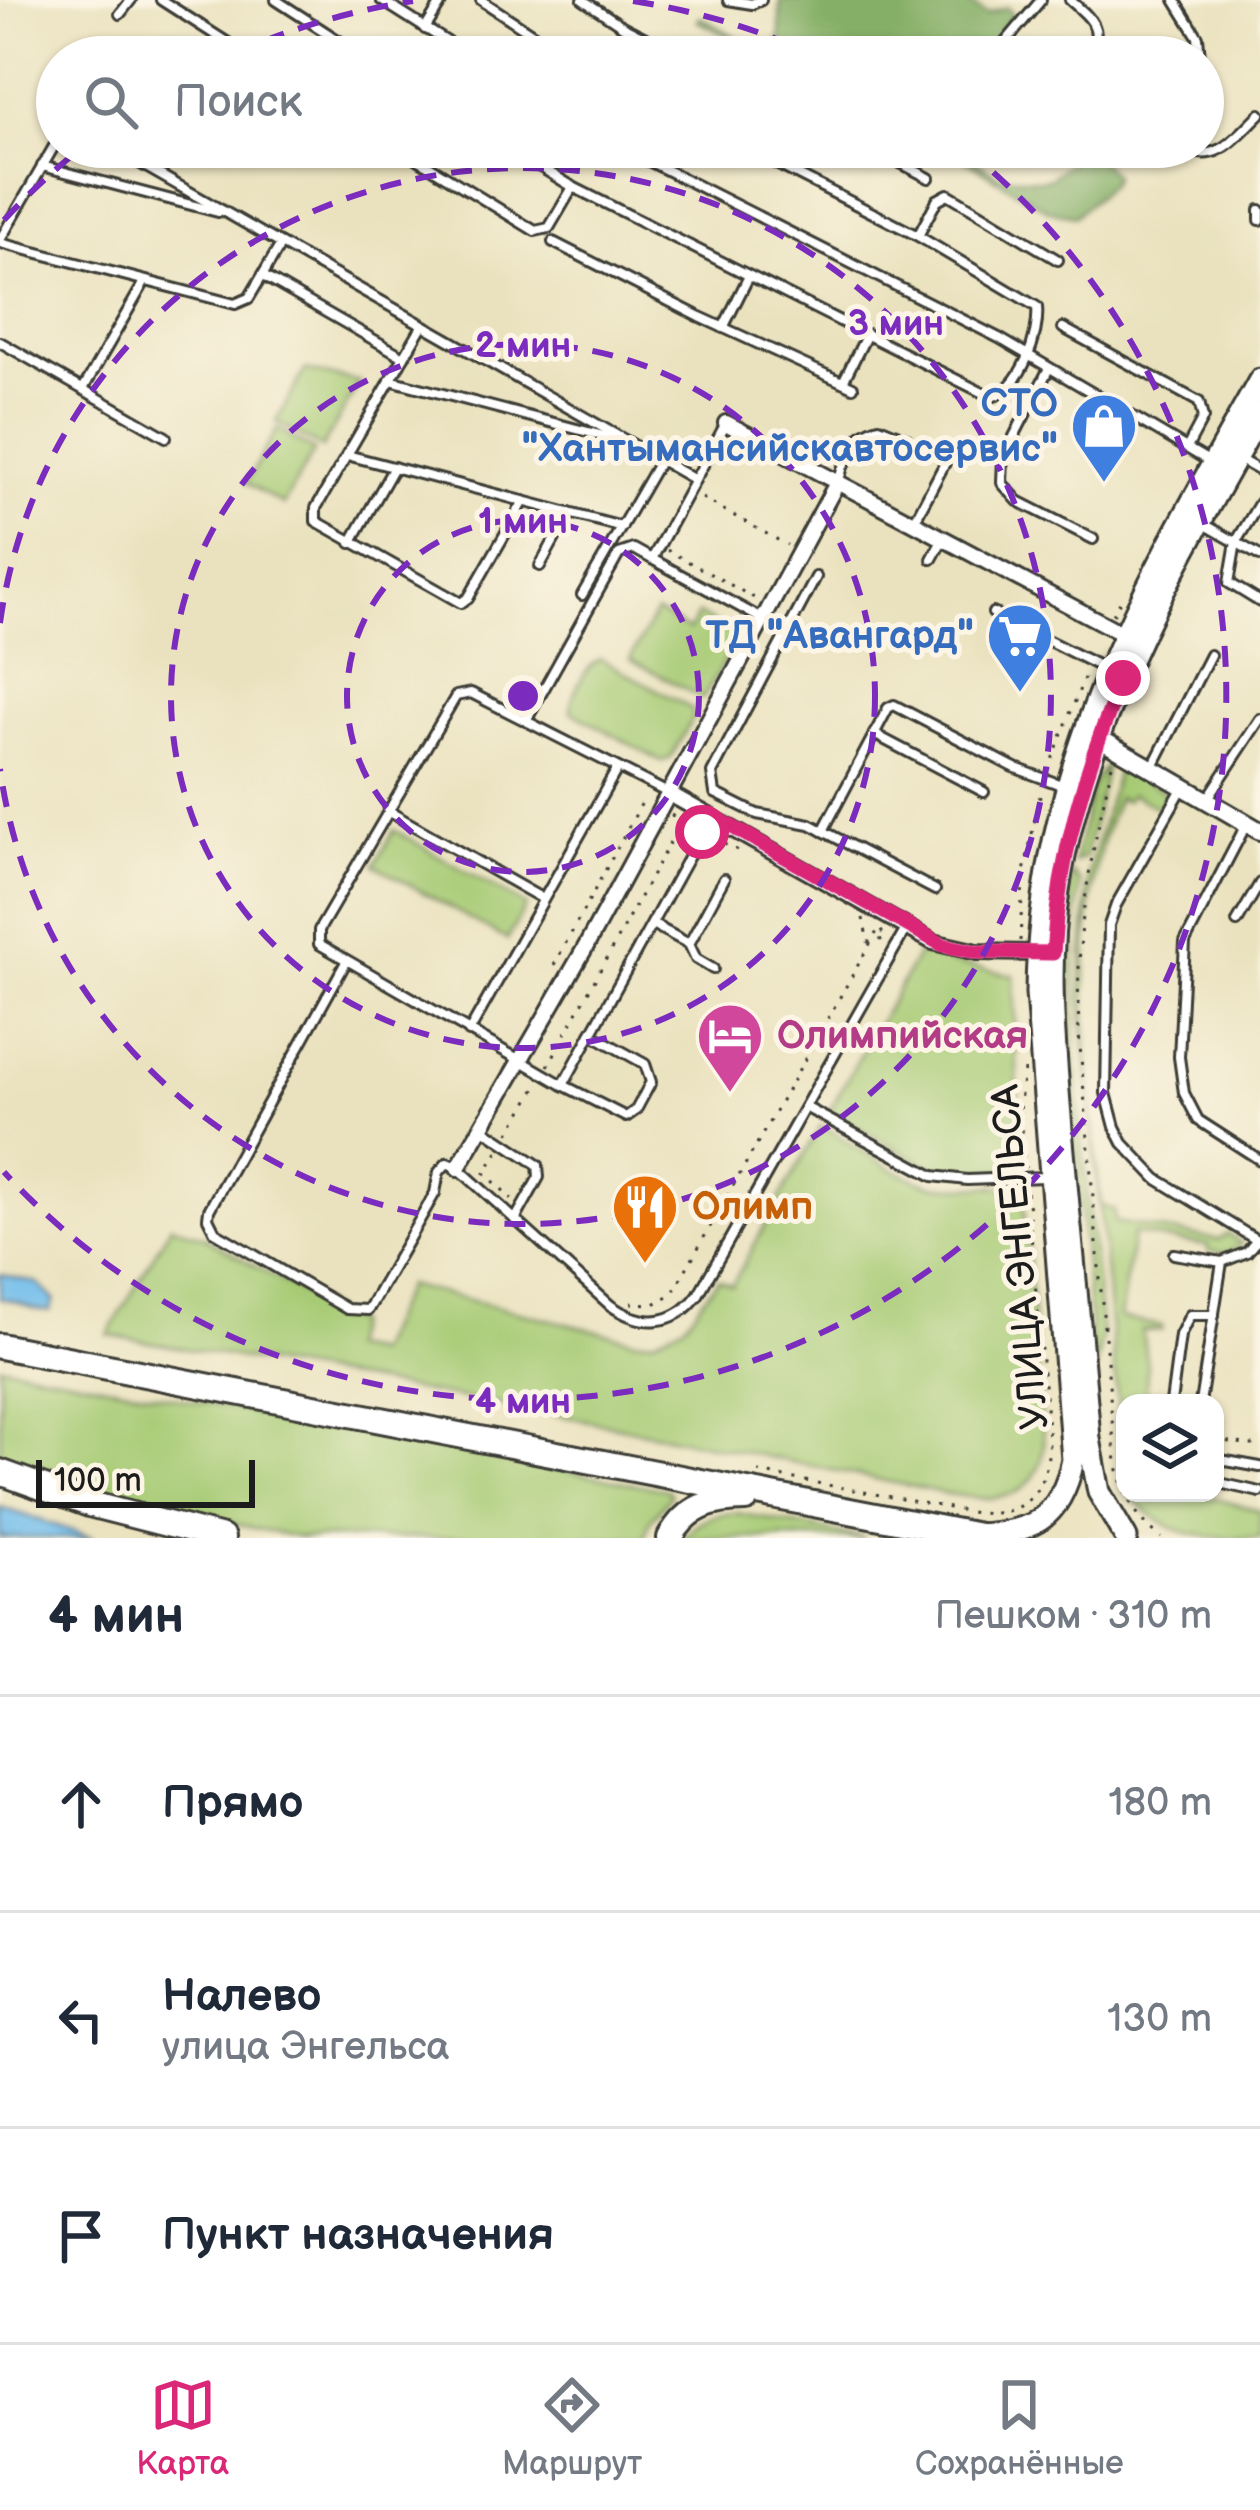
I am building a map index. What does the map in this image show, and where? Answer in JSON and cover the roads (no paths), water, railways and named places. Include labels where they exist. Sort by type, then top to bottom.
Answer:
[{"type":"highway","points":[[0,1346],[982,1536]]},
{"type":"highway","points":[[0,1472],[89,1504],[222,1538]]},
{"type":"highway","points":[[670,1538],[682,1518],[722,1500],[826,1506]]},
{"type":"main road","name":"УЛИЦА ЭНГЕЛЬСА","points":[[1126,1538],[1106,1508],[1095,1476],[1039,1040],[1047,862],[1066,786],[1214,464],[1260,380]]},
{"type":"main road","name":"УЛИЦА ЭНГЕЛЬСА","points":[[1193,518],[1260,414]]},
{"type":"main road","name":"УЛИЦА ЭНГЕЛЬСА","points":[[1045,953],[1092,735]]},
{"type":"main road","name":"УЛИЦА ЭНГЕЛЬСА","points":[[982,1536],[1016,1532],[1038,1523],[1058,1501],[1070,1476],[1072,1422],[1058,1176]]},
{"type":"street","points":[[726,423],[1132,639]]},
{"type":"street","points":[[458,1168],[521,1061],[757,617],[838,482]]},
{"type":"street","points":[[1092,735],[1253,827]]},
{"type":"street","points":[[662,790],[933,942],[965,951],[1045,953]]},
{"type":"lane","points":[[120,14],[131,0]]},
{"type":"lane","points":[[161,0],[217,36]]},
{"type":"lane","points":[[276,0],[332,36]]},
{"type":"lane","points":[[381,0],[436,36]]},
{"type":"lane","points":[[425,29],[443,0]]},
{"type":"lane","points":[[481,0],[536,36]]},
{"type":"lane","points":[[583,0],[641,36]]},
{"type":"lane","points":[[728,0],[752,4],[761,0]]},
{"type":"lane","points":[[1011,36],[1042,0]]},
{"type":"lane","points":[[1070,0],[1095,22],[1097,36]]},
{"type":"lane","points":[[1175,0],[1197,36]]},
{"type":"lane","points":[[1224,145],[1260,114]]},
{"type":"lane","points":[[42,168],[0,242],[235,304],[249,298],[281,244]]},
{"type":"lane","points":[[51,168],[231,215]]},
{"type":"lane","points":[[148,168],[695,480]]},
{"type":"lane","points":[[432,168],[535,231],[549,228],[573,187]]},
{"type":"lane","points":[[542,168],[991,397],[1007,389],[1026,357],[1037,322],[1034,302],[784,168]]},
{"type":"lane","points":[[663,168],[999,338],[1214,464]]},
{"type":"lane","points":[[910,168],[929,178]]},
{"type":"lane","points":[[918,236],[937,200],[948,194],[1058,260]]},
{"type":"lane","points":[[1260,210],[1260,220]]},
{"type":"lane","points":[[553,242],[853,387]]},
{"type":"lane","points":[[262,275],[404,356]]},
{"type":"lane","points":[[723,328],[749,276]]},
{"type":"lane","points":[[83,389],[145,281]]},
{"type":"lane","points":[[422,326],[314,514],[319,525],[461,603],[469,597],[524,501]]},
{"type":"lane","points":[[1063,328],[1199,402],[1203,418],[1187,448]]},
{"type":"lane","points":[[843,382],[867,334]]},
{"type":"lane","points":[[0,342],[166,437]]},
{"type":"lane","points":[[1048,370],[1004,458],[1002,483],[1018,501],[1093,539]]},
{"type":"lane","points":[[390,380],[629,443]]},
{"type":"lane","points":[[652,559],[726,423]]},
{"type":"lane","points":[[838,482],[849,449],[864,433],[879,427],[906,438]]},
{"type":"lane","points":[[347,455],[622,527]]},
{"type":"lane","points":[[1236,457],[1260,471]]},
{"type":"lane","points":[[582,595],[660,460]]},
{"type":"lane","points":[[914,522],[945,463]]},
{"type":"lane","points":[[351,543],[394,467]]},
{"type":"lane","points":[[1260,502],[1236,542],[1229,583],[1260,602]]},
{"type":"lane","points":[[540,566],[569,514]]},
{"type":"lane","points":[[1193,518],[1260,556]]},
{"type":"lane","points":[[932,559],[943,538]]},
{"type":"lane","points":[[526,721],[619,554],[634,549],[757,617]]},
{"type":"lane","points":[[816,577],[711,782],[715,793],[750,812],[801,821],[935,890]]},
{"type":"lane","points":[[993,614],[1116,674]]},
{"type":"lane","points":[[1152,767],[1210,655]]},
{"type":"lane","points":[[591,1034],[645,1064],[651,1082],[636,1110],[626,1117],[346,962],[319,944],[319,930],[457,696],[472,693],[662,790]]},
{"type":"lane","points":[[823,831],[888,708],[894,705],[1013,767],[1066,786]]},
{"type":"lane","points":[[1206,800],[1260,719]]},
{"type":"lane","points":[[874,734],[984,793]]},
{"type":"lane","points":[[470,1032],[617,769]]},
{"type":"lane","points":[[1174,1254],[1222,1262],[1247,1252],[1258,1241],[1143,1167],[1123,1144],[1109,1112],[1109,925],[1183,786]]},
{"type":"lane","points":[[388,811],[544,899]]},
{"type":"lane","points":[[563,1084],[711,815]]},
{"type":"lane","points":[[1253,827],[1185,942],[1179,1058],[1184,1093],[1198,1120],[1260,1160]]},
{"type":"lane","points":[[689,944],[724,879]]},
{"type":"lane","points":[[1237,922],[1260,883]]},
{"type":"lane","points":[[652,924],[689,944],[696,959],[713,969]]},
{"type":"lane","points":[[346,962],[209,1210],[211,1226],[347,1309],[361,1311],[373,1306],[447,1163],[627,1317],[645,1322],[673,1316],[698,1295],[907,928]]},
{"type":"lane","points":[[807,1108],[933,1176],[1058,1176]]},
{"type":"lane","points":[[482,1128],[538,1165],[539,1177],[515,1220]]},
{"type":"lane","points":[[1201,1394],[1222,1262]]},
{"type":"lane","points":[[1172,1394],[1180,1335],[1190,1315],[1214,1315]]},
{"type":"lane","points":[[1224,1461],[1260,1467]]},
{"type":"lane","points":[[1224,1485],[1260,1492]]},
{"type":"water","points":[[0,1274],[37,1283],[54,1300],[50,1311],[0,1299]]},
{"type":"water","points":[[0,1507],[94,1538],[0,1538]]},
{"type":"place","name":"СТО \"Хантымансийскавтосервис\"","points":[[1104,485]]},
{"type":"place","name":"ТД \"Авангард\"","points":[[1020,695]]},
{"type":"place","name":"Олимпийская","points":[[730,1095]]},
{"type":"place","name":"Олимп","points":[[645,1266]]}]
